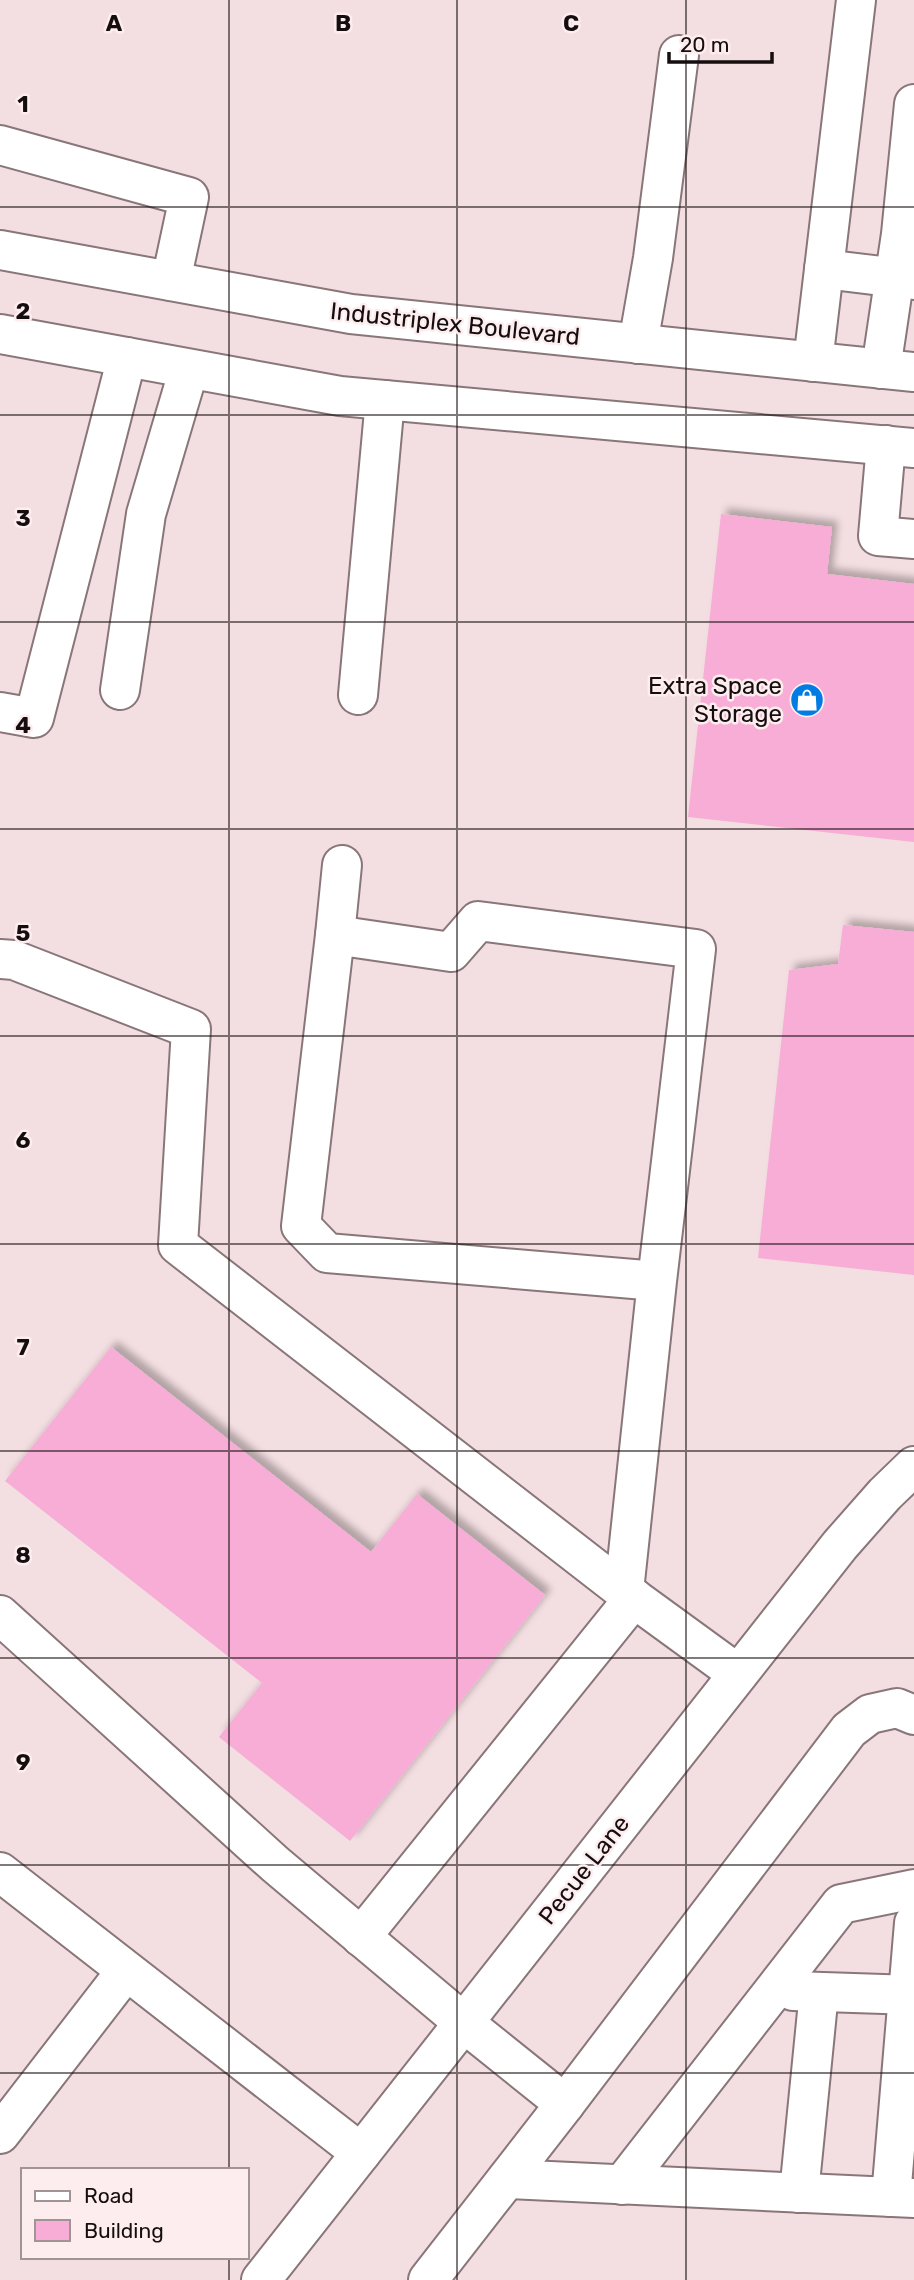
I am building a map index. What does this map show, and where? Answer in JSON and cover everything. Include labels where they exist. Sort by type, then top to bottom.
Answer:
[{"type":"street","points":[[813,362],[856,0]]},
{"type":"street","points":[[638,344],[653,258],[679,55]]},
{"type":"street","points":[[898,370],[904,279],[901,234],[914,104]]},
{"type":"street","points":[[0,145],[189,197],[171,281]]},
{"type":"street","name":"Industriplex Boulevard","points":[[0,250],[351,314],[898,370]]},
{"type":"street","points":[[824,269],[904,279]]},
{"type":"street","points":[[0,334],[340,396],[900,447],[878,536],[914,539]]},
{"type":"street","points":[[0,712],[34,718],[127,357]]},
{"type":"street","points":[[120,690],[146,514],[189,369]]},
{"type":"street","points":[[358,695],[385,400]]},
{"type":"street","points":[[342,865],[301,1226],[327,1253],[657,1281]]},
{"type":"street","points":[[335,935],[452,951],[478,921],[696,949],[657,1281],[629,1594],[360,1937]]},
{"type":"street","points":[[0,960],[14,960],[191,1029],[178,1245],[629,1594],[738,1674]]},
{"type":"street","name":"Pecue Lane","points":[[261,2280],[840,1545],[914,1466]]},
{"type":"street","points":[[0,1615],[275,1864],[565,2104]]},
{"type":"street","points":[[428,2280],[849,1730],[870,1714],[898,1708],[914,1715]]},
{"type":"street","points":[[0,1872],[361,2153]]},
{"type":"street","points":[[622,2185],[841,1904],[914,1889]]},
{"type":"street","points":[[507,2179],[902,2198],[914,1923]]},
{"type":"street","points":[[0,2134],[126,1971]]},
{"type":"street","points":[[774,1991],[911,1994]]},
{"type":"street","points":[[799,2193],[819,1992]]},
{"type":"building","name":"Extra Space Storage","points":[[721,514],[832,527],[827,574],[914,584],[914,842],[688,817]]},
{"type":"building","points":[[843,925],[914,932],[914,1275],[758,1258],[789,970],[838,964]]},
{"type":"building","points":[[111,1347],[371,1552],[417,1494],[545,1595],[350,1841],[219,1737],[262,1683],[5,1481]]},
{"type":"place","name":"Extra Space Storage","points":[[807,700]]}]
